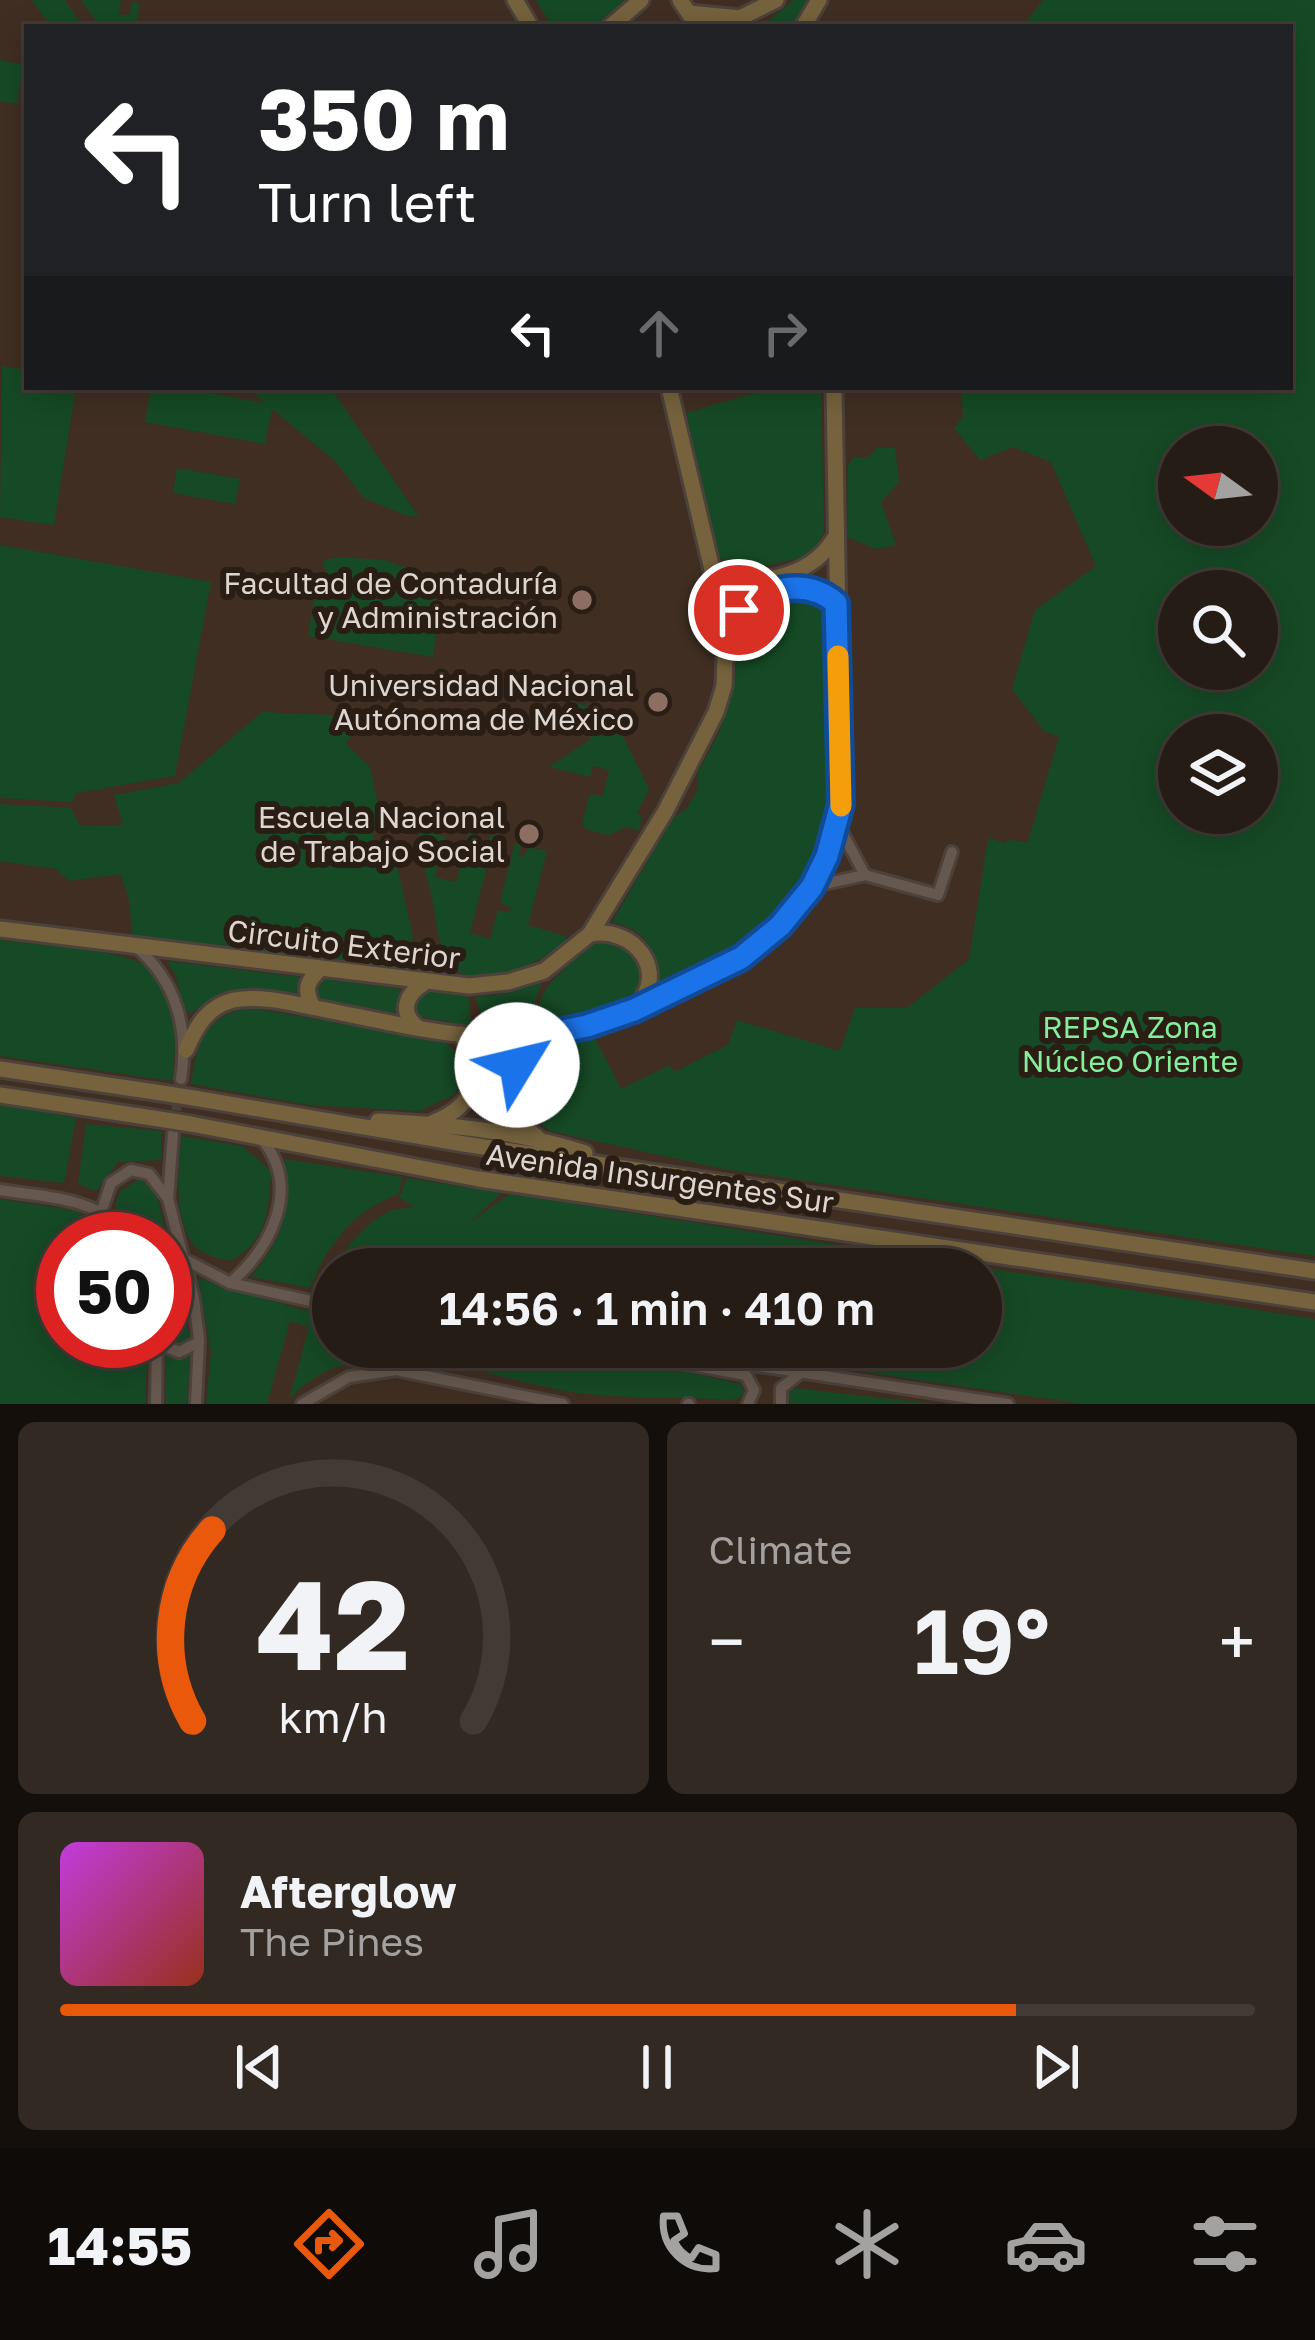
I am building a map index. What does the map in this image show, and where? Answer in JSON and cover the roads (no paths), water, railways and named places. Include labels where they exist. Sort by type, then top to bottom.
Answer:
[{"type":"main road","points":[[613,24],[641,0]]},
{"type":"main road","points":[[689,13],[740,18],[776,0]]},
{"type":"main road","name":"Circuito Exterior","points":[[0,929],[469,986],[524,979],[561,960],[590,934],[665,812],[716,712],[724,686],[726,629],[670,390]]},
{"type":"main road","points":[[186,1050],[197,1024],[212,1009],[235,1000],[271,999],[461,1034],[544,1035],[634,1010],[741,958],[780,926],[812,887],[837,823],[842,773],[834,539],[835,390]]},
{"type":"main road","points":[[712,572],[752,582],[813,565],[834,539]]},
{"type":"main road","points":[[726,629],[753,598],[807,586],[836,603]]},
{"type":"main road","points":[[590,934],[620,934],[646,957],[650,982],[634,1010]]},
{"type":"main road","points":[[313,1007],[306,993],[309,979],[320,969]]},
{"type":"main road","points":[[417,1027],[408,1019],[406,1004],[424,983]]},
{"type":"main road","points":[[434,1122],[459,1108],[474,1082],[473,1056],[461,1034]]},
{"type":"main road","points":[[540,1138],[517,1112],[512,1084],[517,1065],[544,1035]]},
{"type":"main road","name":"Avenida Insurgentes Sur","points":[[0,1069],[325,1118],[425,1138],[1315,1271]]},
{"type":"main road","name":"Avenida Insurgentes Sur","points":[[0,1095],[191,1124],[479,1179],[1315,1302]]},
{"type":"main road","points":[[325,1118],[434,1122],[540,1138],[627,1167]]},
{"type":"street","points":[[837,823],[865,875]]},
{"type":"street","points":[[812,887],[865,875],[938,895],[952,852]]},
{"type":"street","points":[[136,947],[167,981],[186,1050],[181,1079]]},
{"type":"street","points":[[171,1212],[173,1134]]},
{"type":"street","points":[[230,1283],[271,1237],[281,1204],[274,1154],[258,1136]]},
{"type":"street","points":[[0,1190],[81,1202],[102,1210],[111,1183],[130,1170],[149,1174],[168,1199]]},
{"type":"street","points":[[192,1263],[230,1283],[312,1301]]},
{"type":"street","points":[[192,1292],[199,1342],[196,1404]]},
{"type":"street","points":[[192,1346],[199,1342]]},
{"type":"street","points":[[156,1404],[157,1368]]},
{"type":"street","points":[[708,1368],[746,1375],[754,1390],[748,1404]]},
{"type":"street","points":[[768,1368],[1009,1404]]},
{"type":"street","points":[[302,1404],[349,1377],[396,1370],[563,1404]]},
{"type":"street","points":[[781,1404],[784,1383],[807,1374]]},
{"type":"tunnel","points":[[174,1125],[181,1079]]},
{"type":"place","name":"Facultad de Contaduría y Administración","points":[[582,600]]},
{"type":"place","name":"Universidad Nacional Autónoma de México","points":[[658,702]]},
{"type":"place","name":"Escuela Nacional de Trabajo Social","points":[[529,834]]},
{"type":"park label","name":"REPSA Zona Núcleo Oriente","points":[[1130,1044]]}]
